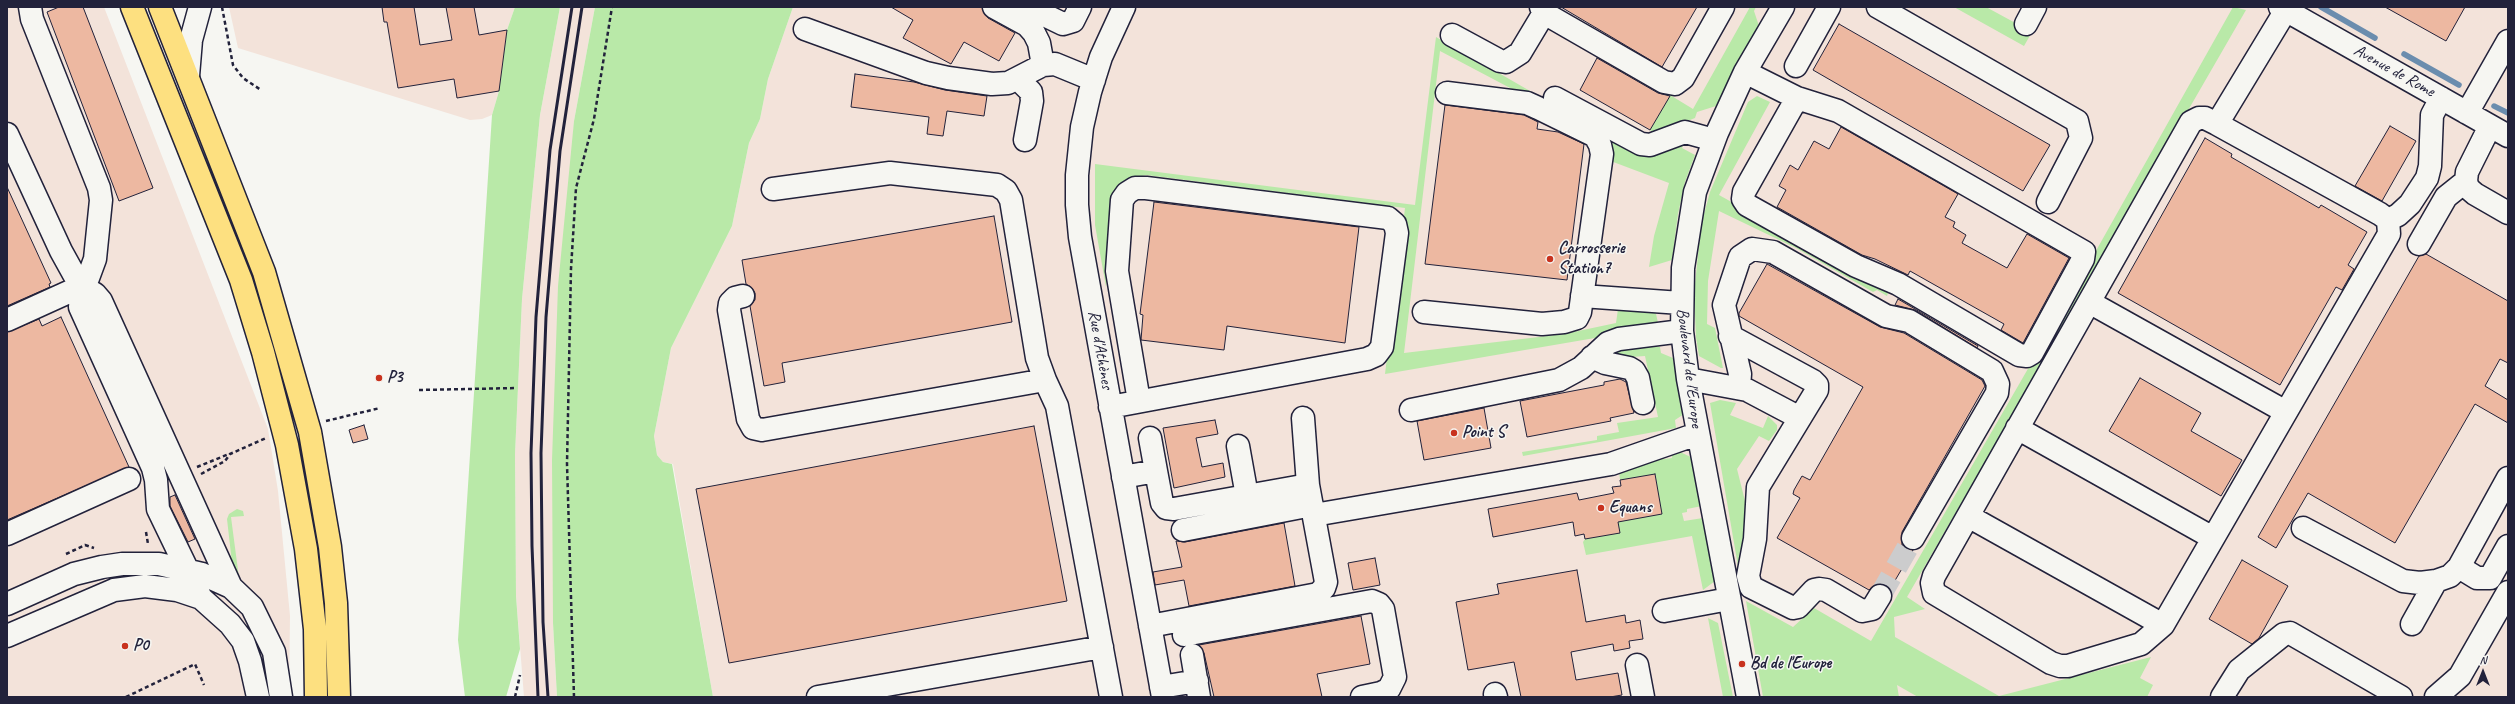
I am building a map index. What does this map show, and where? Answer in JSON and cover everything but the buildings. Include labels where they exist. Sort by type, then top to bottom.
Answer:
[{"type":"highway","points":[[132,7],[241,280],[263,352],[287,445],[306,549],[315,629],[315,693]]},
{"type":"highway","points":[[160,7],[264,272],[310,432],[331,554],[336,603],[339,697]]},
{"type":"street","points":[[30,7],[32,19],[99,188],[101,200],[93,268],[82,286],[80,307],[153,468],[156,480],[158,509],[201,598]]},
{"type":"street","points":[[188,76],[191,40],[200,7]]},
{"type":"street","points":[[994,7],[1027,25],[1034,33],[1039,44],[1043,65]]},
{"type":"street","points":[[1028,7],[1063,24],[1073,21],[1080,7]]},
{"type":"street","name":"Rue d'Athènes","points":[[1124,7],[1100,57],[1082,128],[1077,175],[1077,205],[1080,237],[1162,692]]},
{"type":"street","points":[[1452,35],[1500,61],[1506,62],[1520,53],[1543,10],[1664,82],[1675,84],[1682,78],[1723,7]]},
{"type":"street","name":"Boulevard de l'Europe","points":[[1748,697],[1697,434],[1688,379],[1682,331],[1682,268],[1695,192],[1714,140],[1746,72],[1783,7]]},
{"type":"street","points":[[1796,66],[1829,7]]},
{"type":"street","points":[[1878,7],[2077,121],[2081,138],[2048,202]]},
{"type":"street","points":[[2217,124],[2283,9]]},
{"type":"street","name":"Avenue de Rome","points":[[2283,9],[2499,131]]},
{"type":"street","points":[[806,29],[926,73],[948,78],[992,84],[1018,79],[1043,65],[1055,64],[1094,80]]},
{"type":"street","points":[[2467,113],[2508,41]]},
{"type":"street","points":[[1746,72],[1797,98],[1838,110],[2084,252],[2083,259],[2032,353],[2027,356],[2020,355],[1898,284],[1856,266],[1746,205],[1743,199],[1744,192],[1797,98]]},
{"type":"street","points":[[1018,79],[1031,92],[1032,101],[1026,140]]},
{"type":"street","points":[[1424,312],[1527,323],[1564,322],[1577,318],[1580,312],[1602,154],[1595,136],[1527,103],[1447,93]]},
{"type":"street","points":[[1555,98],[1641,144],[1650,145],[1685,132],[1714,140]]},
{"type":"street","points":[[2388,220],[2398,215],[2410,204],[2427,178],[2430,166],[2432,115],[2442,98]]},
{"type":"street","points":[[2199,118],[2206,118],[2388,220],[2389,234],[2163,625],[2141,644],[2068,666],[2051,664],[1934,593],[1932,583],[1934,576],[2191,122],[2199,118]]},
{"type":"street","points":[[2499,131],[2467,172],[2466,181],[2474,194],[2508,214]]},
{"type":"street","points":[[7,134],[55,238],[82,286],[95,294],[101,300],[186,468],[231,587]]},
{"type":"street","points":[[773,190],[890,173],[997,185],[1006,191],[1011,200],[1037,358],[1057,406],[1111,697]]},
{"type":"street","points":[[2419,244],[2446,197],[2466,181]]},
{"type":"street","points":[[1110,407],[1367,359],[1376,355],[1382,347],[1397,233],[1395,224],[1388,218],[1146,188],[1135,188],[1127,193],[1122,200],[1117,271],[1139,401]]},
{"type":"street","points":[[1739,388],[1740,374],[1724,305],[1736,263],[1744,252],[1762,249],[1773,252],[1886,316],[1909,321],[1992,371],[1998,384],[1997,392],[1913,538]]},
{"type":"street","points":[[7,320],[82,286]]},
{"type":"street","points":[[743,296],[735,298],[730,303],[729,310],[748,419],[753,428],[762,430],[1045,380]]},
{"type":"street","points":[[1582,296],[1681,303]]},
{"type":"street","points":[[2089,302],[2286,412]]},
{"type":"street","points":[[1411,410],[1559,380],[1581,368],[1608,343],[1618,339],[1682,331]]},
{"type":"street","points":[[1730,336],[1813,381],[1817,390],[1758,487],[1755,539],[1748,576],[1751,587],[1793,608],[1798,606],[1814,590],[1819,589],[1862,611],[1872,609],[1880,596]]},
{"type":"street","points":[[1592,357],[1634,371],[1638,378],[1643,404]]},
{"type":"street","points":[[1688,379],[1739,388],[1800,418]]},
{"type":"street","points":[[1151,633],[1318,594],[1324,588],[1326,582],[1311,502],[1303,418]]},
{"type":"street","points":[[2017,428],[2213,538]]},
{"type":"street","points":[[1183,530],[1311,502],[1611,464],[1697,434]]},
{"type":"street","points":[[1150,438],[1162,503],[1166,508],[1174,509],[1247,496],[1311,502]]},
{"type":"street","points":[[1238,446],[1247,496]]},
{"type":"street","points":[[1123,477],[1156,471]]},
{"type":"street","points":[[2303,528],[2403,581],[2420,583],[2436,581],[2450,576],[2458,567],[2508,478]]},
{"type":"street","points":[[7,534],[129,479]]},
{"type":"street","points":[[1968,516],[2163,625]]},
{"type":"street","points":[[2458,567],[2477,578],[2490,578],[2508,546]]},
{"type":"street","points":[[7,604],[74,574],[122,564],[159,564],[186,569],[217,579],[231,587],[252,607],[266,633],[278,668],[281,697]]},
{"type":"street","points":[[2412,624],[2436,581]]},
{"type":"street","points":[[7,636],[102,595],[130,587],[172,589],[201,598],[223,616],[242,641],[254,672],[258,697]]},
{"type":"street","points":[[2436,697],[2460,676],[2508,592]]},
{"type":"street","points":[[1664,611],[1729,599]]},
{"type":"street","points":[[1151,633],[1372,601],[1379,604],[1383,609],[1395,677],[1389,689],[1381,694],[1362,697]]},
{"type":"street","points":[[2222,697],[2239,670],[2284,634],[2290,633],[2373,690],[2401,697]]},
{"type":"street","points":[[818,697],[1102,647]]},
{"type":"street","points":[[1162,692],[1198,689],[1192,655]]},
{"type":"street","points":[[1637,665],[1643,697]]},
{"type":"path","points":[[222,7],[233,65],[243,78],[261,90]]},
{"type":"path","points":[[574,697],[567,464],[571,269],[576,188],[594,119],[612,7]]},
{"type":"path","points":[[419,390],[517,388]]},
{"type":"path","points":[[326,421],[380,408]]},
{"type":"path","points":[[186,468],[230,454],[270,437]]},
{"type":"path","points":[[201,474],[225,461],[230,454]]},
{"type":"path","points":[[126,697],[195,664],[204,685]]},
{"type":"path","points":[[515,697],[520,675]]},
{"type":"shaded area","points":[[7,7],[104,7],[268,429],[278,491],[290,616],[289,697],[7,697]]},
{"type":"shaded area","points":[[229,7],[515,7],[507,30],[499,91],[492,115],[482,119],[470,120],[238,48]]},
{"type":"shaded area","points":[[560,7],[595,7],[574,121],[553,623],[557,697],[524,697],[516,596],[515,454],[522,299],[540,115]]},
{"type":"shaded area","points":[[793,7],[2508,7],[2508,697],[713,697],[673,464],[663,462],[657,455],[654,436],[671,348],[732,226],[749,143],[760,119],[768,79]]},
{"type":"green space","points":[[515,7],[560,7],[540,115],[522,299],[515,454],[516,596],[520,649],[506,697],[465,697],[458,640],[492,115],[499,91],[507,30]]},
{"type":"green space","points":[[595,7],[793,7],[768,79],[760,119],[749,143],[732,226],[671,348],[654,436],[657,455],[663,462],[672,464],[713,697],[557,697],[553,623],[552,460],[558,286],[574,121]]},
{"type":"green space","points":[[1750,7],[1756,7],[1754,11],[1760,29],[1716,106],[1697,112],[1695,118],[1655,134],[1650,130],[1670,95],[1693,109]]},
{"type":"green space","points":[[1954,7],[1986,7],[2032,32],[2024,46]]},
{"type":"green space","points":[[2233,7],[2246,10],[1907,597],[1925,609],[1894,617],[1895,637],[1999,696],[2151,657],[2140,678],[2153,685],[2147,697],[1918,697],[1897,685],[1899,697],[1763,697],[1746,601],[1793,627],[1814,608],[1871,641],[2097,249]]},
{"type":"green space","points":[[1436,37],[1645,157],[1676,143],[1684,142],[1682,148],[1695,155],[1685,182],[1678,214],[1672,260],[1649,267],[1654,236],[1669,183],[1608,160],[1584,127],[1440,51],[1404,353],[1564,334],[1616,323],[1618,309],[1652,311],[1656,314],[1659,327],[1385,374],[1405,208],[1146,175],[1131,179],[1114,209],[1106,287],[1095,225],[1095,164],[1415,205]]},
{"type":"green space","points":[[1757,96],[1770,102],[1719,195],[1900,296],[1888,293],[1887,296],[1877,290],[1873,292],[1796,248],[1719,211],[1708,281],[1707,324],[1715,328],[1723,368],[1721,368],[1699,356],[1696,337],[1694,294],[1701,225],[1710,192],[1748,102]]},
{"type":"green space","points":[[1633,345],[1660,347],[1661,353],[1673,358],[1684,414],[1675,420],[1676,428],[1523,456],[1522,452],[1597,440],[1597,436],[1619,432],[1617,423],[1658,417],[1645,356],[1631,357],[1613,353]]},
{"type":"green space","points":[[1720,400],[1736,403],[1730,415],[1763,428],[1768,416],[1777,425],[1777,430],[1769,441],[1759,436],[1737,469],[1748,513],[1739,572],[1710,403]]},
{"type":"green space","points":[[1679,444],[1680,452],[1693,458],[1702,506],[1687,509],[1687,512],[1682,513],[1684,521],[1703,518],[1715,581],[1703,590],[1692,536],[1586,555],[1583,542],[1585,539],[1620,533],[1618,522],[1662,514],[1655,474],[1620,480],[1619,471],[1661,450],[1664,459],[1672,458],[1670,447]]},
{"type":"green space","points":[[237,509],[243,511],[244,516],[231,517],[239,578],[232,563],[227,519],[229,514]]},
{"type":"green space","points":[[1708,618],[1718,623],[1733,697],[1723,697]]},
{"type":"waterway","points":[[2321,7],[2375,38]]},
{"type":"waterway","points":[[2404,54],[2459,85]]},
{"type":"waterway","points":[[2494,106],[2508,113]]},
{"type":"tunnel","points":[[1880,596],[1913,538]]},
{"type":"railway","points":[[538,697],[532,546],[531,453],[536,317],[550,150],[572,7]]},
{"type":"railway","points":[[548,697],[543,622],[541,453],[546,317],[560,151],[582,7]]},
{"type":"place","name":"Carrosserie Station7","points":[[1550,259]]},
{"type":"place","name":"P3","points":[[379,378]]},
{"type":"place","name":"Point S","points":[[1454,433]]},
{"type":"place","name":"Equans","points":[[1601,508]]},
{"type":"place","name":"P0","points":[[125,646]]},
{"type":"place","name":"Bd de l'Europe","points":[[1742,664]]}]
